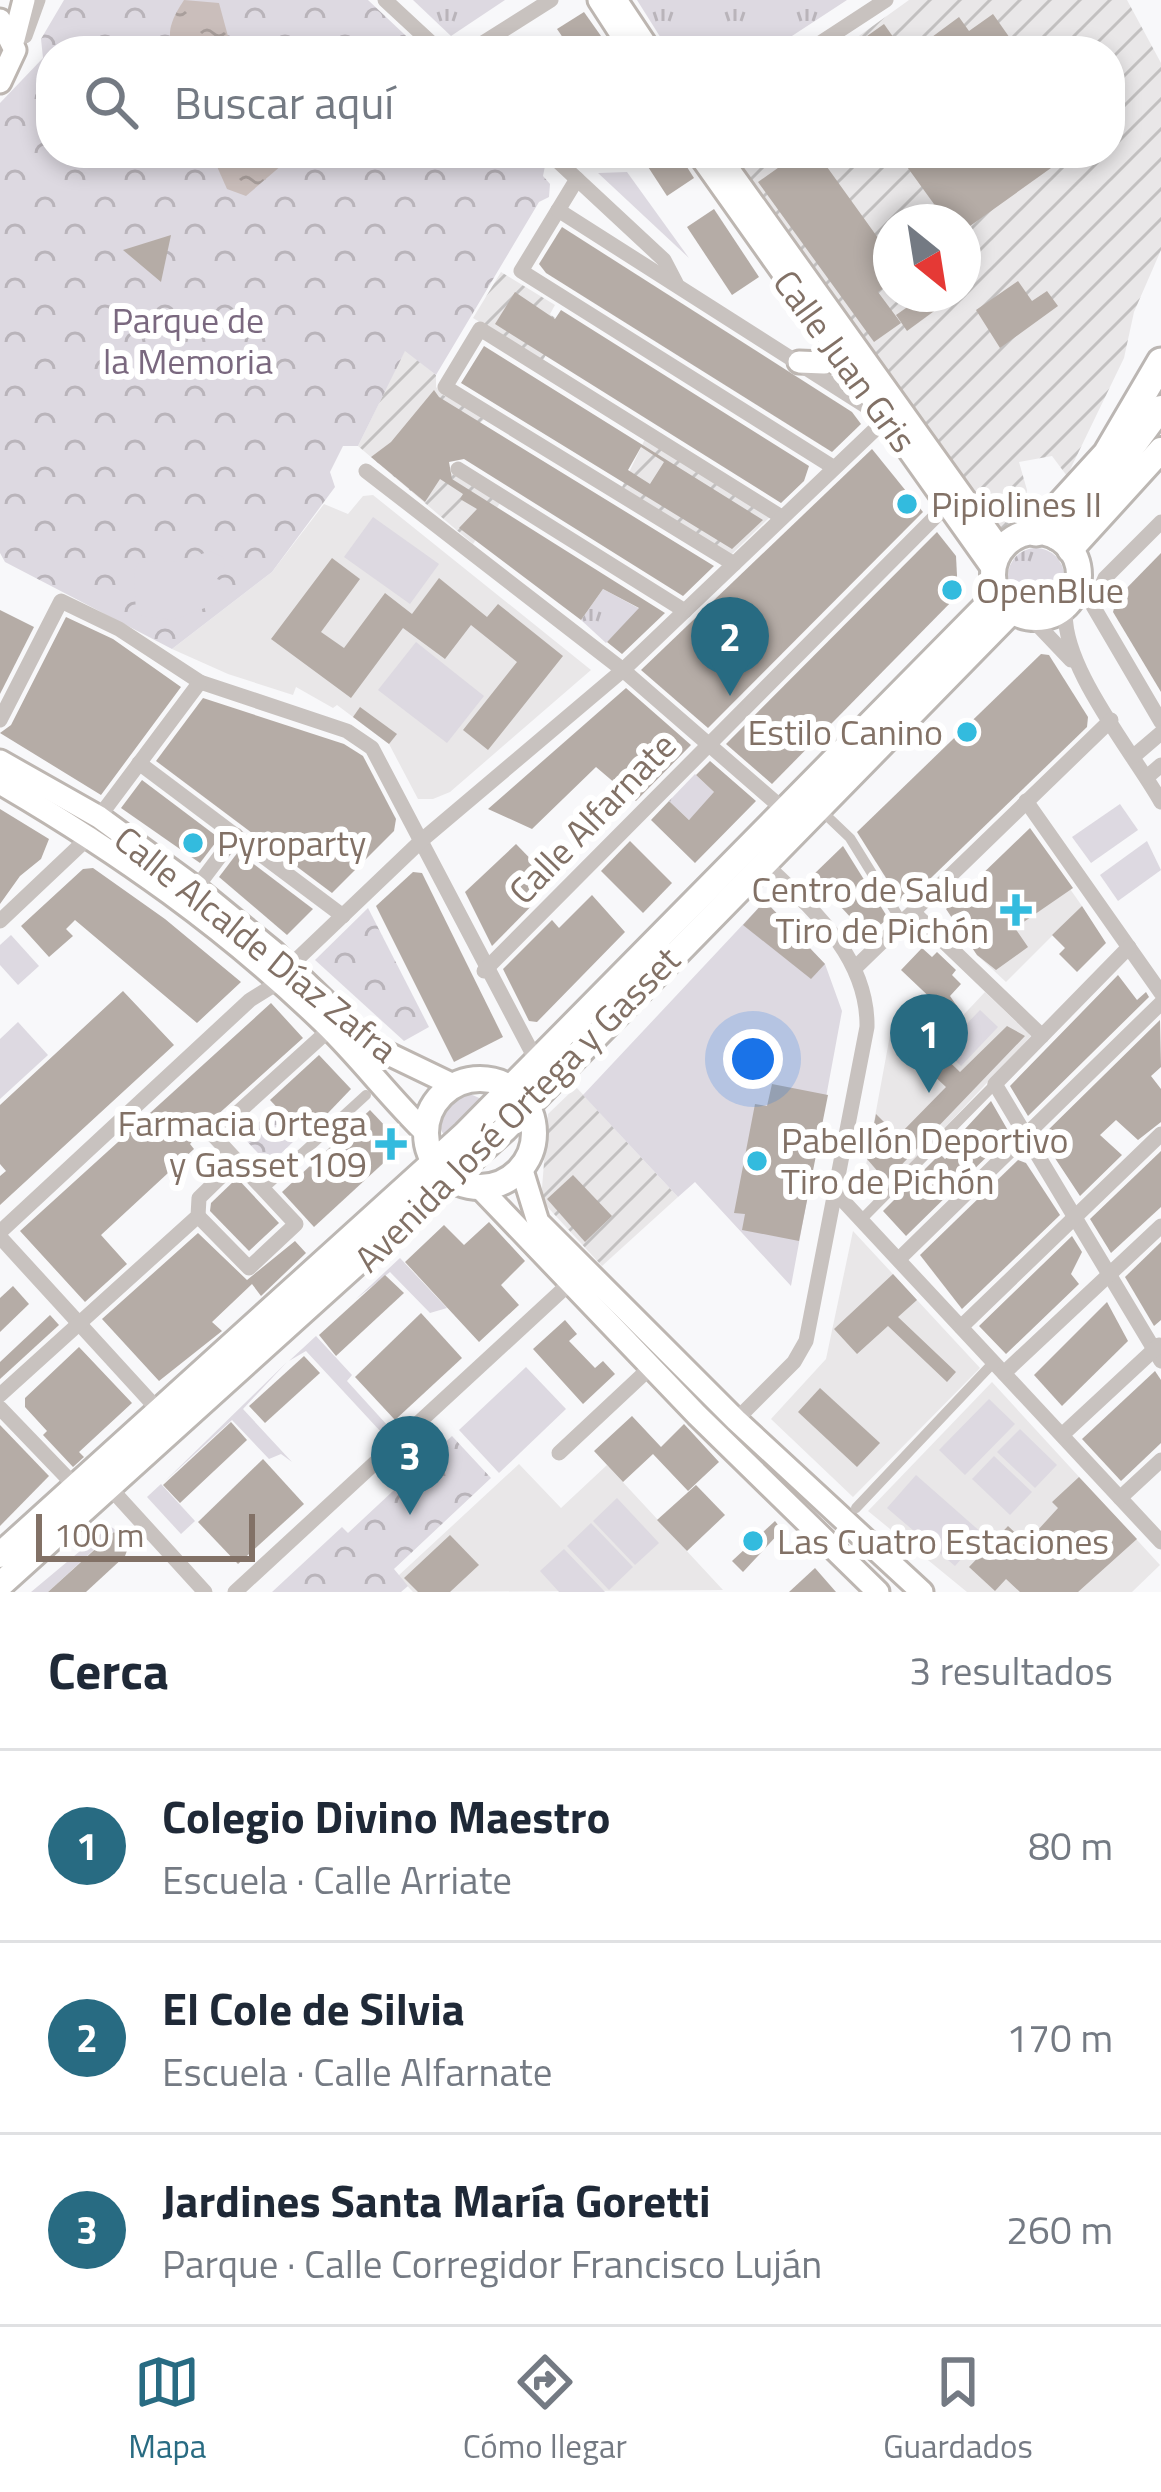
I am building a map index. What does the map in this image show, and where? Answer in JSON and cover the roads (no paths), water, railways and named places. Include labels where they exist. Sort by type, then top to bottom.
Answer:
[{"type":"highway","points":[[1054,540],[1161,362]]},
{"type":"main road","points":[[0,82],[24,0]]},
{"type":"main road","points":[[599,0],[622,36]]},
{"type":"main road","points":[[616,0],[640,36]]},
{"type":"main road","name":"Calle Juan Gris","points":[[708,168],[832,346],[895,419],[997,559]]},
{"type":"main road","name":"Calle Juan Gris","points":[[727,168],[948,504],[997,559]]},
{"type":"main road","points":[[800,362],[824,363],[832,346]]},
{"type":"main road","points":[[1054,540],[1108,480],[1161,408]]},
{"type":"main road","points":[[1054,540],[1078,572],[1066,605],[1014,608],[997,559],[1014,538],[1054,540],[1161,450]]},
{"type":"main road","name":"Avenida José Ortega y Gasset","points":[[519,1097],[537,1063],[783,809],[1014,608]]},
{"type":"main road","name":"Avenida José Ortega y Gasset","points":[[0,1585],[112,1490],[763,862],[1014,608]]},
{"type":"main road","name":"Calle Alcalde Díaz Zafra","points":[[0,761],[196,887],[285,974],[425,1132]]},
{"type":"main road","name":"Calle Alcalde Díaz Zafra","points":[[0,783],[95,826],[372,1046],[453,1085]]},
{"type":"main road","points":[[479,1187],[509,1178],[521,1167],[534,1138],[519,1097],[483,1078],[453,1085],[433,1105],[425,1132],[443,1171],[479,1187],[651,1367],[880,1592]]},
{"type":"main road","points":[[521,1167],[538,1222],[912,1588]]},
{"type":"main road","name":"Avenida José Ortega y Gasset","points":[[0,1555],[443,1171]]},
{"type":"street","points":[[10,38],[38,0]]},
{"type":"street","points":[[385,0],[424,36]]},
{"type":"street","points":[[494,36],[550,0]]},
{"type":"street","points":[[831,36],[886,0]]},
{"type":"street","points":[[565,168],[664,260],[679,288]]},
{"type":"street","points":[[577,179],[521,271],[833,467]]},
{"type":"street","points":[[161,1413],[0,1235],[250,1000],[285,974],[422,840],[622,670],[833,467],[895,419],[558,211]]},
{"type":"street","points":[[734,564],[446,387],[480,329],[780,516]]},
{"type":"street","points":[[458,469],[685,611]]},
{"type":"street","points":[[366,471],[622,670],[783,809]]},
{"type":"street","name":"Calle Alfarnate","points":[[484,971],[948,504]]},
{"type":"street","points":[[1161,521],[1105,578],[1093,606],[1161,722]]},
{"type":"street","points":[[0,721],[61,602],[119,628],[200,682],[347,731],[372,748],[484,971],[537,1063]]},
{"type":"street","points":[[1066,605],[1069,642],[1084,676],[1161,802]]},
{"type":"street","points":[[1014,608],[1084,676]]},
{"type":"street","points":[[0,921],[95,826],[200,682]]},
{"type":"street","points":[[856,967],[1112,720]]},
{"type":"street","points":[[1134,756],[1161,733]]},
{"type":"street","points":[[139,764],[343,916]]},
{"type":"street","points":[[1147,777],[1161,765]]},
{"type":"street","points":[[1027,801],[1161,993]]},
{"type":"street","points":[[830,818],[908,917],[1042,1036]]},
{"type":"street","points":[[196,887],[236,836]]},
{"type":"street","points":[[736,1420],[800,1354],[867,1027],[856,967],[763,862]]},
{"type":"street","points":[[863,1218],[1129,947]]},
{"type":"street","points":[[899,1258],[1161,1003]]},
{"type":"street","points":[[198,1216],[249,1268],[296,1224],[213,1135],[330,1028]]},
{"type":"street","points":[[995,1084],[1108,1275],[1159,1351],[1062,1436]]},
{"type":"street","points":[[263,1189],[366,1094]]},
{"type":"street","points":[[961,1327],[1161,1134]]},
{"type":"street","points":[[0,1395],[198,1216],[199,1198],[237,1161]]},
{"type":"street","points":[[835,1192],[1161,1542]]},
{"type":"street","points":[[856,1508],[999,1368],[1161,1226]]},
{"type":"street","points":[[235,1592],[570,1283]]},
{"type":"street","points":[[560,1454],[651,1367]]},
{"type":"street","points":[[0,1408],[77,1488],[112,1490],[205,1592]]},
{"type":"street","points":[[1120,1498],[1161,1460]]},
{"type":"street","points":[[880,1592],[890,1574],[912,1588]]},
{"type":"water","points":[[184,0],[219,3],[228,36],[170,36]]},
{"type":"water","points":[[218,168],[279,168],[246,196],[227,189]]},
{"type":"place","name":"Pipiolines II","points":[[907,504]]},
{"type":"place","name":"OpenBlue","points":[[952,590]]},
{"type":"place","name":"El Cole de Silvia","points":[[730,696]]},
{"type":"place","name":"Estilo Canino","points":[[967,732]]},
{"type":"place","name":"Pyroparty","points":[[193,843]]},
{"type":"place","name":"Centro de Salud Tiro de Pichón","points":[[1016,910]]},
{"type":"place","name":"Colegio Divino Maestro","points":[[929,1093]]},
{"type":"place","name":"Farmacia Ortega y Gasset 109","points":[[391,1144]]},
{"type":"place","name":"Pabellón Deportivo Tiro de Pichón","points":[[757,1161]]},
{"type":"place","name":"Jardines Santa María Goretti","points":[[410,1515]]},
{"type":"place","name":"Las Cuatro Estaciones","points":[[753,1541]]},
{"type":"park label","name":"Parque de la Memoria","points":[[188,340]]}]
